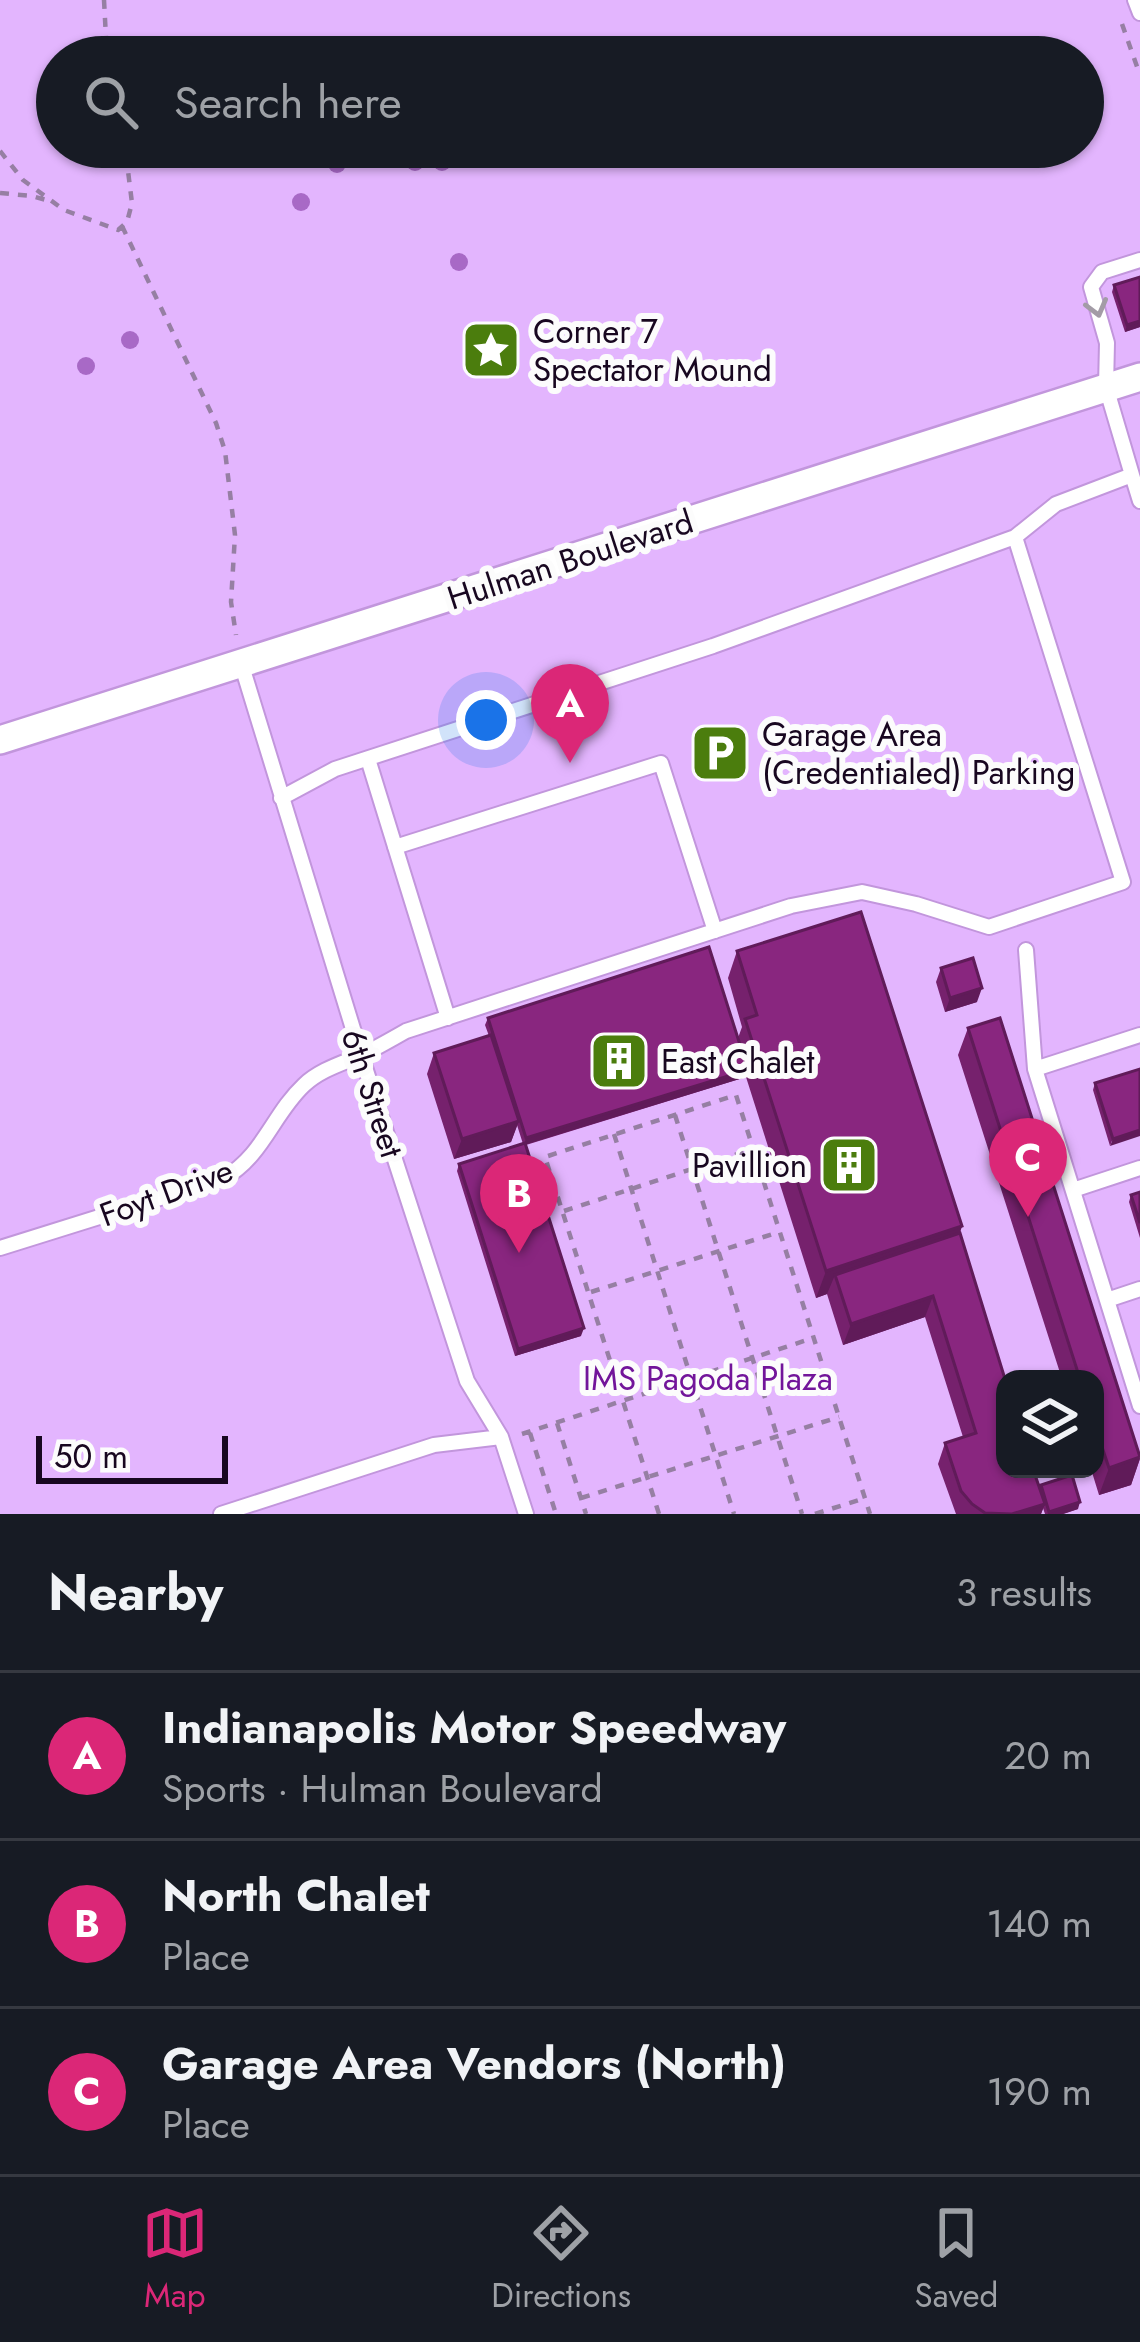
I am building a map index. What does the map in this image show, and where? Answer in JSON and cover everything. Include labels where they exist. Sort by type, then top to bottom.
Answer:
[{"type":"street","name":"Hulman Boulevard","points":[[0,740],[1140,377]]},
{"type":"lane","points":[[1136,0],[1140,13]]},
{"type":"lane","points":[[1140,260],[1102,272],[1091,287],[1107,344],[1106,387],[1140,500]]},
{"type":"lane","points":[[281,798],[334,770],[713,646],[1015,537],[1056,503],[1132,476]]},
{"type":"lane","name":"Foyt Drive","points":[[0,1249],[224,1178],[259,1148],[305,1084],[406,1031],[791,906],[862,892],[989,927],[1123,882],[1015,537]]},
{"type":"lane","name":"6th Street","points":[[241,663],[467,1381],[501,1437],[526,1514]]},
{"type":"lane","points":[[368,759],[448,1018]]},
{"type":"lane","points":[[395,847],[661,763],[715,931]]},
{"type":"lane","points":[[1026,950],[1035,1069],[1140,1406]]},
{"type":"lane","points":[[1035,1069],[1140,1035]]},
{"type":"lane","points":[[1073,1190],[1140,1168]]},
{"type":"lane","points":[[1107,1300],[1140,1289]]},
{"type":"lane","points":[[221,1514],[434,1444],[501,1437]]},
{"type":"path","points":[[104,0],[106,36]]},
{"type":"path","points":[[1120,19],[1140,75]]},
{"type":"path","points":[[0,151],[23,180],[52,202],[118,230],[130,215],[132,203],[127,168]]},
{"type":"path","points":[[0,193],[52,202]]},
{"type":"path","points":[[122,226],[216,422],[225,452],[236,535],[231,602],[241,663]]},
{"type":"path","points":[[659,1514],[544,1156],[736,1095],[870,1514]]},
{"type":"path","points":[[676,1115],[802,1514]]},
{"type":"path","points":[[614,1134],[734,1514]]},
{"type":"path","points":[[562,1211],[753,1149]]},
{"type":"path","points":[[588,1293],[779,1232]]},
{"type":"path","points":[[501,1437],[557,1424],[813,1338]]},
{"type":"path","points":[[580,1498],[839,1417]]},
{"type":"path","points":[[557,1424],[586,1514]]},
{"type":"path","points":[[530,1432],[556,1514]]},
{"type":"path","points":[[815,1514],[865,1498]]},
{"type":"green space","name":"IMS Pagoda Plaza","points":[[0,0],[1140,0],[1140,1514],[0,1514]]},
{"type":"building","points":[[1140,277],[1140,321],[1127,325],[1114,285]]},
{"type":"building","name":"Pavillion","points":[[861,912],[962,1226],[826,1271],[745,1019],[757,1015],[737,951]]},
{"type":"building","name":"East Chalet","points":[[709,947],[748,1070],[526,1138],[488,1018]]},
{"type":"building","points":[[973,958],[982,988],[950,998],[941,968]]},
{"type":"building","points":[[1000,1018],[1140,1457],[1109,1468],[1104,1453],[1104,1370],[1077,1370],[968,1028]]},
{"type":"building","points":[[491,1035],[519,1121],[462,1139],[434,1053]]},
{"type":"building","points":[[1140,1069],[1140,1130],[1113,1139],[1095,1083]]},
{"type":"building","points":[[525,1143],[584,1328],[518,1349],[459,1164]]},
{"type":"building","points":[[1140,1192],[1140,1223],[1131,1195]]},
{"type":"building","points":[[960,1233],[1002,1370],[996,1370],[996,1478],[1036,1478],[1045,1504],[1012,1514],[985,1513],[961,1491],[945,1443],[976,1433],[933,1296],[851,1324],[835,1275]]},
{"type":"building","points":[[1073,1478],[1080,1502],[1049,1512],[1041,1485]]},
{"type":"place","name":"Corner 7 Spectator Mound","points":[[491,350]]},
{"type":"place","name":"Garage Area (Credentialed) Parking","points":[[720,753]]},
{"type":"place","name":"Indianapolis Motor Speedway","points":[[570,763]]},
{"type":"place","name":"East Chalet","points":[[619,1061]]},
{"type":"place","name":"Pavillion","points":[[849,1165]]},
{"type":"place","name":"Garage Area Vendors (North)","points":[[1028,1217]]},
{"type":"place","name":"North Chalet","points":[[519,1253]]}]
